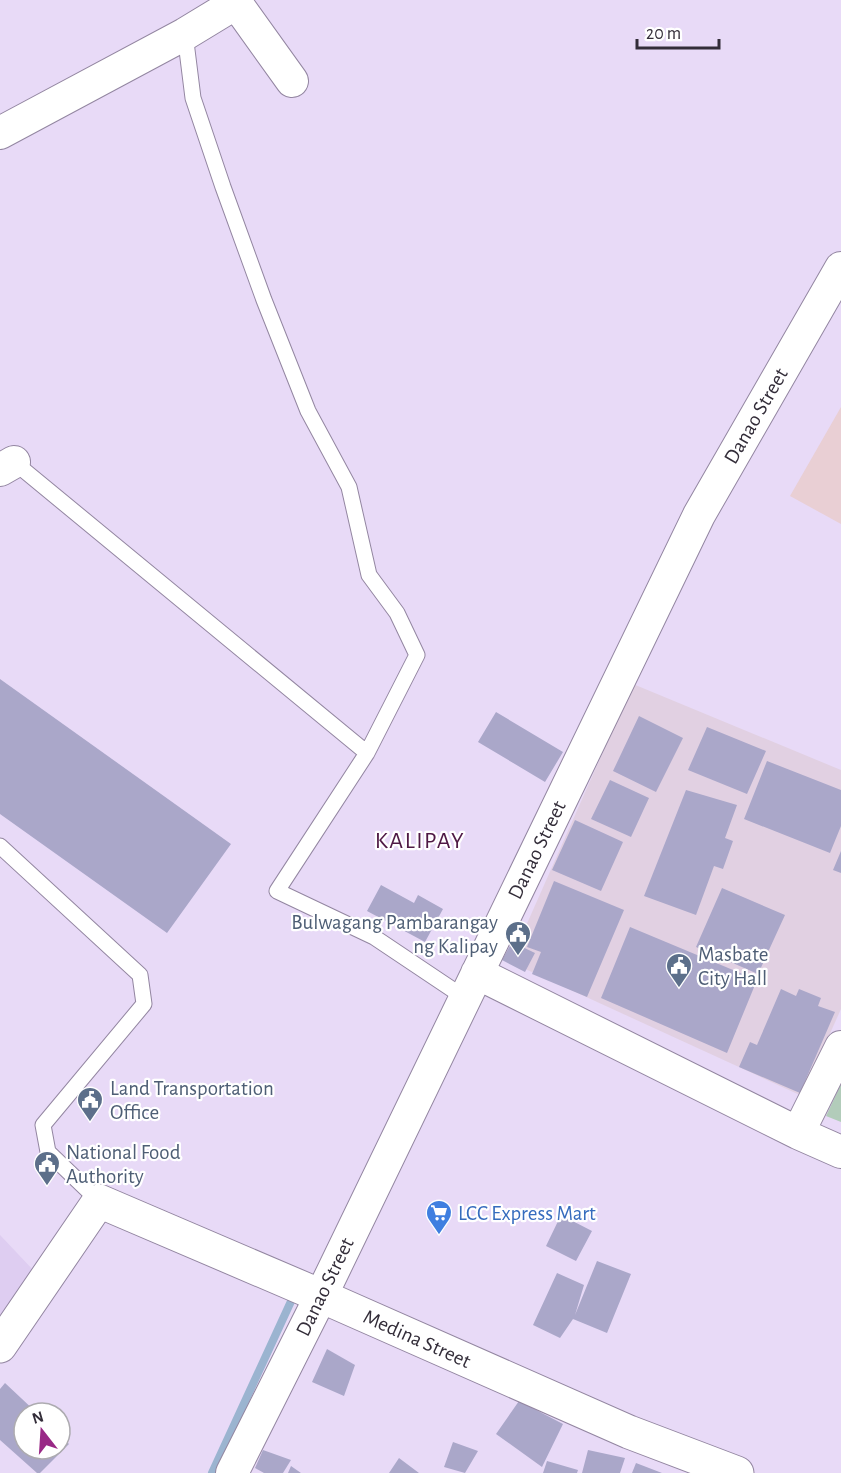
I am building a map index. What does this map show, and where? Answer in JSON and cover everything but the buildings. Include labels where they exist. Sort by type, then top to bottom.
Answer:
[{"type":"street","points":[[0,133],[185,34],[235,2],[292,81]]},
{"type":"street","name":"Danao Street","points":[[232,1473],[321,1296],[699,515],[841,267]]},
{"type":"street","points":[[471,986],[841,1152]]},
{"type":"street","points":[[798,1133],[841,1047]]},
{"type":"street","points":[[0,1346],[99,1201]]},
{"type":"street","name":"Medina Street","points":[[99,1201],[629,1432],[737,1473]]},
{"type":"lane","points":[[185,34],[193,98],[264,300],[308,411],[348,488],[369,575],[397,613],[417,655],[367,753],[277,891],[471,986]]},
{"type":"lane","points":[[7,466],[367,753]]},
{"type":"lane","points":[[0,846],[140,975],[144,1004],[43,1125],[48,1152],[99,1201]]},
{"type":"shaded area","points":[[841,407],[841,524],[790,496]]},
{"type":"shaded area","points":[[633,684],[841,770],[841,1009],[802,1096],[510,962]]},
{"type":"shaded area","points":[[0,1235],[34,1271],[0,1318]]},
{"type":"green space","points":[[841,1084],[841,1122],[826,1116]]},
{"type":"waterway","points":[[212,1473],[293,1297]]},
{"type":"place","name":"Bulwagang Pambarangay ng Kalipay","points":[[518,957]]},
{"type":"place","name":"Masbate City Hall","points":[[679,989]]},
{"type":"place","name":"Land Transportation Office","points":[[90,1123]]},
{"type":"place","name":"National Food Authority","points":[[47,1187]]},
{"type":"place","name":"LCC Express Mart","points":[[439,1236]]},
{"type":"district","name":"KALIPAY","points":[[420,841]]}]
